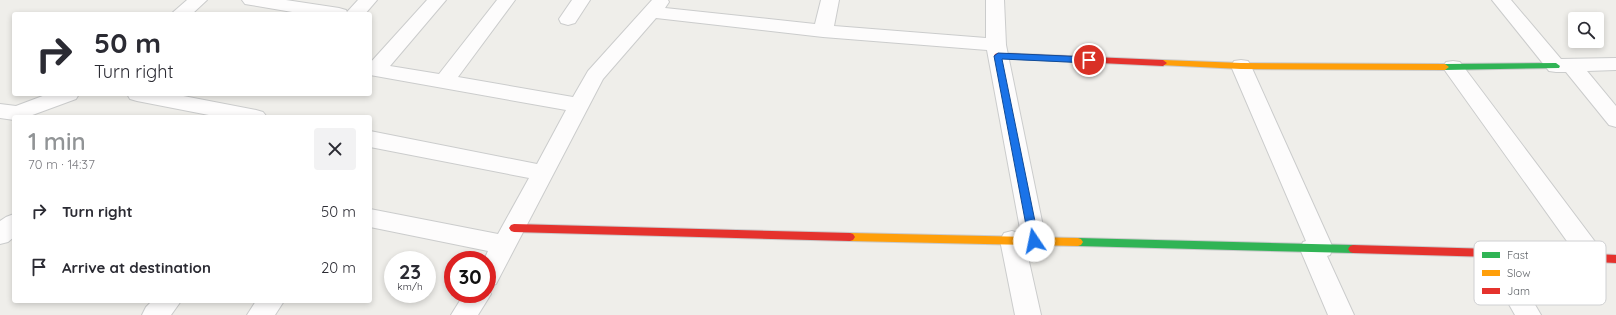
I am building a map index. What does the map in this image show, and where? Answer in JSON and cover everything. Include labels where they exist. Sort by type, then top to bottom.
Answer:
[{"type":"street","points":[[183,12],[198,0]]},
{"type":"street","points":[[251,0],[284,2],[330,12]]},
{"type":"street","points":[[357,12],[368,0]]},
{"type":"street","points":[[373,69],[437,0]]},
{"type":"street","points":[[445,82],[506,0]]},
{"type":"street","points":[[568,19],[582,0]]},
{"type":"street","points":[[823,31],[830,0]]},
{"type":"street","points":[[991,0],[1023,241],[1028,315]]},
{"type":"street","points":[[1501,0],[1616,120]]},
{"type":"street","points":[[496,261],[595,76],[656,6],[823,31],[997,50],[1241,66],[1453,67],[1616,64]]},
{"type":"street","points":[[1241,66],[1316,249],[1341,315]]},
{"type":"street","points":[[1453,67],[1581,241]]},
{"type":"street","points":[[373,69],[580,105]]},
{"type":"street","points":[[0,111],[17,113],[64,96]]},
{"type":"street","points":[[147,96],[246,115]]},
{"type":"street","points":[[372,139],[543,173]]},
{"type":"street","points":[[372,218],[509,237],[1023,241],[1474,252]]},
{"type":"street","points":[[0,235],[12,225]]},
{"type":"street","points":[[1606,259],[1616,259]]},
{"type":"street","points":[[155,315],[166,303]]},
{"type":"street","points":[[260,315],[270,303]]},
{"type":"street","points":[[464,315],[472,303]]},
{"type":"street","points":[[1522,305],[1528,315]]},
{"type":"traffic: fast","points":[[1445,67],[1556,66]]},
{"type":"traffic: fast","points":[[1078,242],[1353,249]]},
{"type":"traffic: slow","points":[[1163,63],[1241,66],[1445,67]]},
{"type":"traffic: slow","points":[[850,237],[1078,242]]},
{"type":"traffic: jam","points":[[998,56],[1163,63]]},
{"type":"traffic: jam","points":[[514,228],[850,237]]},
{"type":"traffic: jam","points":[[1353,249],[1474,252]]},
{"type":"traffic: jam","points":[[1606,259],[1616,259]]},
{"type":"route","points":[[1034,241],[998,56],[1089,60]]}]
